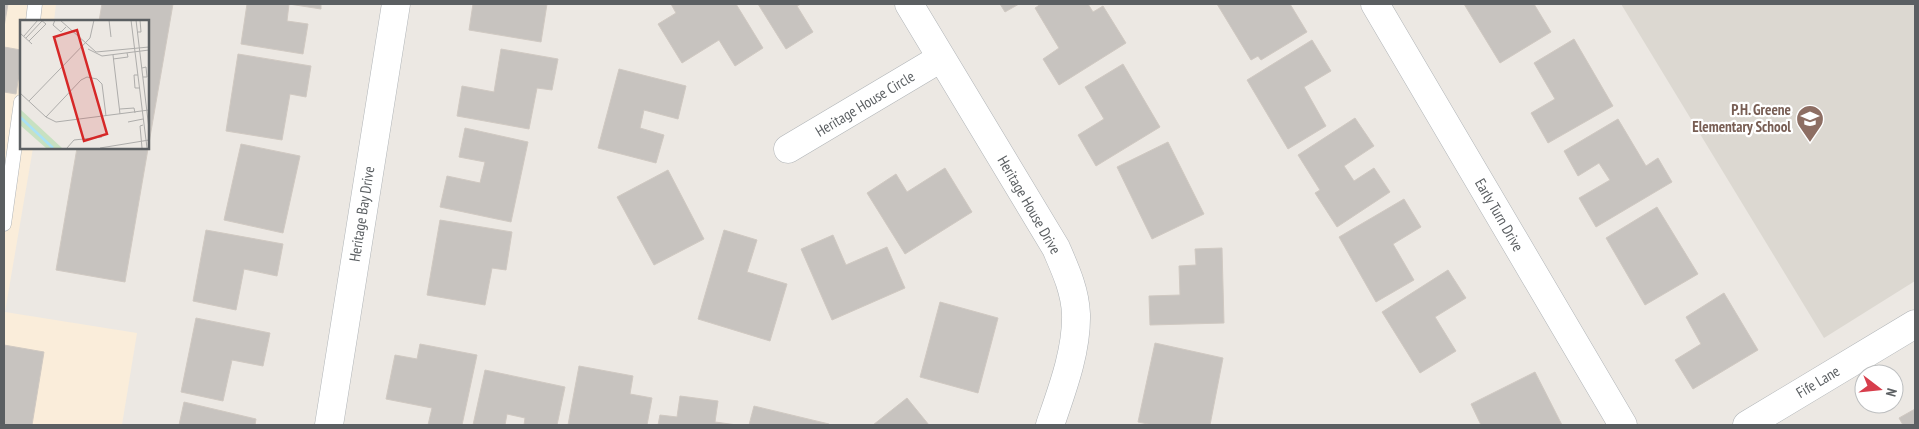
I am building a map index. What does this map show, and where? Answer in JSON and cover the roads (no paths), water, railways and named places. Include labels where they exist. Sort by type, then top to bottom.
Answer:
[{"type":"street","name":"Heritage Bay Drive","points":[[328,425],[396,4]]},
{"type":"street","name":"Heritage House Drive","points":[[909,4],[1056,248],[1070,283],[1076,313],[1073,340],[1068,371],[1050,425]]},
{"type":"street","name":"Early Turn Drive","points":[[1375,4],[1623,425]]},
{"type":"street","name":"Heritage House Circle","points":[[788,149],[941,58]]},
{"type":"street","name":"Fife Lane","points":[[1747,425],[1915,324]]},
{"type":"lane","points":[[33,20],[35,4]]},
{"type":"lane","points":[[4,224],[20,109]]},
{"type":"place","name":"P.H. Greene Elementary School","points":[[1810,143]]}]
